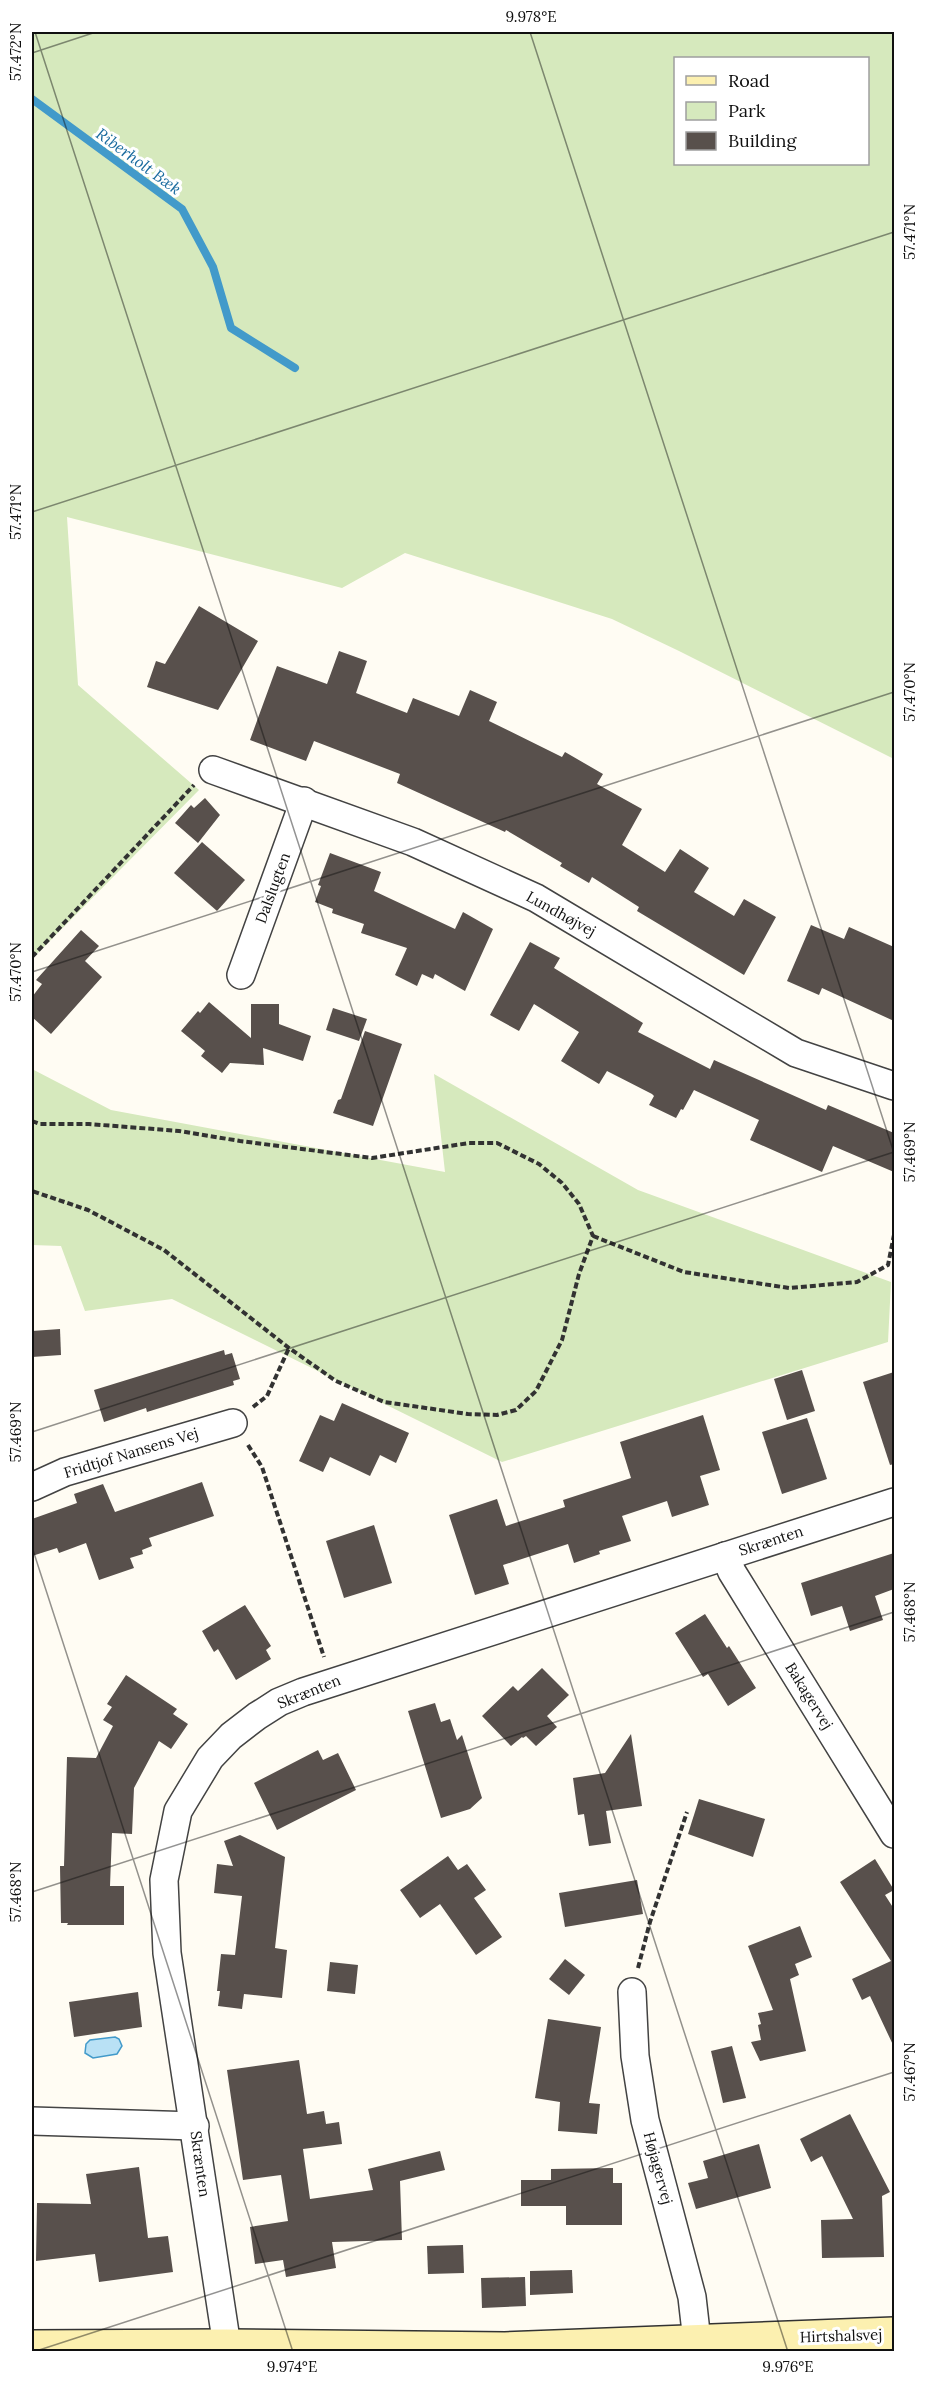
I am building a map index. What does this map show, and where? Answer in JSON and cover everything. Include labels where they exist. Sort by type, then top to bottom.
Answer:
[{"type":"street","name":"Lundhøjvej","points":[[213,770],[413,842],[536,898],[796,1053],[894,1086]]},
{"type":"street","name":"Dalslugten","points":[[241,975],[304,801]]},
{"type":"street","name":"Fridtjof Nansens Vej","points":[[32,1487],[65,1472],[232,1423]]},
{"type":"street","name":"Skrænten","points":[[227,2346],[167,1953],[164,1880],[178,1811],[210,1758],[231,1736],[279,1702],[331,1682],[894,1502]]},
{"type":"street","name":"Bakagervej","points":[[725,1556],[732,1572],[894,1834]]},
{"type":"street","name":"Højagervej","points":[[632,1992],[635,2056],[645,2120],[692,2297],[696,2342]]},
{"type":"street","points":[[32,2121],[195,2126]]},
{"type":"street","name":"Hirtshalsvej","points":[[32,2347],[119,2349],[227,2346],[505,2350],[894,2334]]},
{"type":"path","points":[[32,957],[191,788],[213,770]]},
{"type":"path","points":[[32,1121],[40,1124],[88,1124],[179,1131],[240,1142],[372,1158],[469,1143],[497,1143],[539,1164],[562,1183],[579,1204],[593,1236],[579,1274],[562,1340],[536,1391],[516,1410],[497,1415],[468,1414],[384,1402],[336,1381],[289,1348],[164,1250],[88,1209],[32,1191]]},
{"type":"path","points":[[593,1236],[684,1272],[789,1288],[857,1282],[888,1265],[894,1235]]},
{"type":"path","points":[[289,1348],[267,1396],[232,1423],[262,1467],[331,1682]]},
{"type":"path","points":[[632,1992],[650,1923],[687,1812]]},
{"type":"green space","points":[[32,32],[894,32],[894,759],[612,619],[405,553],[342,588],[67,517],[78,685],[199,790],[32,959]]},
{"type":"green space","points":[[32,1069],[111,1110],[445,1172],[434,1074],[638,1190],[891,1282],[888,1342],[502,1462],[172,1299],[85,1311],[61,1246],[32,1245]]},
{"type":"water","points":[[115,2037],[119,2039],[122,2046],[117,2054],[93,2058],[85,2053],[86,2044],[90,2040]]},
{"type":"building","points":[[199,606],[258,641],[218,710],[147,687],[156,661],[165,664]]},
{"type":"building","points":[[339,651],[367,661],[356,693],[407,713],[413,698],[459,716],[470,690],[497,702],[489,721],[562,757],[565,752],[603,774],[597,784],[642,809],[622,845],[665,872],[680,849],[709,868],[694,892],[734,916],[744,899],[776,917],[744,975],[637,911],[639,907],[592,877],[589,883],[560,866],[562,863],[506,830],[505,832],[397,783],[400,774],[314,741],[306,761],[250,740],[277,666],[327,684]]},
{"type":"building","points":[[205,798],[220,815],[198,843],[175,823],[191,805],[194,808]]},
{"type":"building","points":[[202,842],[245,880],[217,911],[174,873]]},
{"type":"building","points":[[330,853],[381,872],[374,891],[455,929],[463,912],[493,929],[465,991],[435,974],[433,979],[422,974],[417,986],[395,975],[407,948],[361,933],[364,924],[332,913],[333,909],[315,902],[321,886],[318,885]]},
{"type":"building","points":[[811,925],[844,939],[849,927],[894,947],[894,1021],[822,988],[819,995],[787,981]]},
{"type":"building","points":[[81,930],[99,946],[85,961],[102,977],[51,1034],[32,1017],[32,997],[42,984],[36,980]]},
{"type":"building","points":[[530,942],[560,958],[554,968],[643,1023],[638,1032],[710,1069],[714,1060],[826,1110],[828,1105],[894,1133],[894,1172],[833,1146],[822,1172],[750,1140],[759,1120],[694,1090],[676,1118],[649,1105],[654,1096],[652,1094],[607,1071],[599,1084],[561,1061],[579,1032],[534,1004],[519,1031],[490,1015]]},
{"type":"building","points":[[209,1002],[251,1038],[251,1004],[279,1004],[279,1024],[311,1036],[303,1061],[263,1048],[264,1065],[230,1063],[222,1073],[201,1056],[205,1051],[181,1031]]},
{"type":"building","points":[[333,1008],[367,1019],[359,1041],[326,1030]]},
{"type":"building","points":[[365,1031],[402,1044],[373,1126],[333,1113],[338,1100],[341,1099]]},
{"type":"building","points":[[60,1329],[61,1355],[32,1357],[32,1331]]},
{"type":"building","points":[[224,1350],[225,1355],[232,1353],[240,1379],[233,1381],[234,1385],[147,1412],[146,1408],[104,1422],[94,1390]]},
{"type":"building","points":[[802,1370],[815,1411],[787,1420],[774,1379]]},
{"type":"building","points":[[894,1372],[894,1464],[890,1465],[863,1382]]},
{"type":"building","points":[[342,1403],[409,1433],[396,1463],[380,1455],[370,1476],[330,1457],[323,1472],[299,1461],[320,1415],[334,1421]]},
{"type":"building","points":[[703,1415],[720,1470],[700,1476],[709,1505],[672,1517],[667,1501],[622,1516],[631,1541],[599,1551],[600,1554],[574,1563],[568,1544],[503,1565],[509,1584],[475,1595],[449,1515],[497,1499],[506,1526],[565,1507],[563,1500],[631,1478],[620,1442]]},
{"type":"building","points":[[807,1418],[827,1479],[782,1494],[762,1432]]},
{"type":"building","points":[[202,1482],[214,1516],[149,1538],[152,1546],[142,1550],[143,1554],[130,1558],[134,1568],[99,1580],[86,1543],[59,1553],[57,1548],[32,1556],[32,1519],[77,1503],[74,1494],[103,1484],[115,1512]]},
{"type":"building","points":[[374,1525],[392,1583],[344,1598],[326,1541]]},
{"type":"building","points":[[894,1553],[894,1589],[875,1596],[883,1620],[850,1631],[842,1606],[811,1616],[801,1583]]},
{"type":"building","points":[[245,1605],[271,1646],[266,1650],[271,1659],[236,1680],[218,1649],[214,1652],[202,1631]]},
{"type":"building","points":[[705,1614],[756,1688],[728,1706],[708,1674],[703,1677],[675,1633]]},
{"type":"building","points":[[542,1668],[569,1695],[547,1716],[557,1727],[536,1746],[526,1736],[511,1746],[482,1716],[513,1686],[518,1691]]},
{"type":"building","points":[[126,1675],[177,1709],[173,1714],[188,1724],[171,1749],[159,1741],[134,1788],[132,1834],[112,1833],[110,1886],[124,1886],[124,1925],[67,1925],[68,1923],[61,1923],[60,1866],[64,1866],[67,1757],[96,1758],[113,1726],[103,1720],[112,1707],[107,1704]]},
{"type":"building","points":[[435,1703],[441,1722],[450,1719],[457,1740],[462,1735],[482,1798],[470,1809],[441,1818],[408,1711]]},
{"type":"building","points":[[631,1734],[642,1806],[606,1811],[611,1843],[589,1846],[584,1814],[578,1815],[573,1778],[605,1773]]},
{"type":"building","points":[[318,1750],[323,1760],[338,1753],[356,1790],[277,1830],[254,1783]]},
{"type":"building","points":[[699,1799],[765,1819],[753,1857],[688,1834]]},
{"type":"building","points":[[240,1835],[285,1857],[275,1948],[287,1950],[282,1998],[244,1994],[242,2009],[218,2006],[220,1991],[217,1991],[221,1954],[235,1955],[242,1896],[214,1893],[217,1864],[233,1866],[224,1841]]},
{"type":"building","points":[[448,1856],[458,1870],[467,1864],[486,1890],[474,1898],[502,1937],[476,1955],[440,1904],[420,1918],[400,1890]]},
{"type":"building","points":[[875,1859],[894,1890],[885,1895],[894,1909],[894,2047],[870,1996],[862,2000],[852,1979],[891,1961],[840,1882]]},
{"type":"building","points":[[637,1880],[643,1914],[565,1927],[559,1893]]},
{"type":"building","points":[[800,1926],[812,1957],[795,1964],[799,1975],[790,1979],[806,2051],[760,2061],[751,2042],[761,2040],[758,2013],[773,2010],[748,1946]]},
{"type":"building","points":[[565,1959],[585,1975],[569,1995],[549,1979]]},
{"type":"building","points":[[330,1962],[358,1965],[355,1994],[327,1991]]},
{"type":"building","points":[[138,1992],[142,2027],[74,2037],[69,2002]]},
{"type":"building","points":[[548,2019],[601,2027],[589,2103],[600,2104],[597,2134],[558,2131],[560,2102],[535,2098]]},
{"type":"building","points":[[732,2046],[746,2098],[723,2103],[711,2051]]},
{"type":"building","points":[[299,2060],[307,2114],[324,2111],[326,2124],[339,2122],[342,2144],[303,2149],[310,2199],[373,2190],[368,2169],[440,2151],[445,2170],[400,2181],[402,2240],[332,2242],[336,2268],[286,2277],[283,2260],[255,2264],[250,2227],[288,2221],[281,2175],[243,2180],[227,2070]]},
{"type":"building","points":[[850,2114],[890,2192],[882,2196],[884,2257],[822,2258],[821,2220],[853,2219],[822,2156],[811,2162],[800,2139]]},
{"type":"building","points":[[759,2144],[771,2188],[696,2209],[688,2183],[708,2178],[703,2161]]},
{"type":"building","points":[[139,2167],[148,2238],[168,2236],[173,2272],[99,2282],[95,2254],[36,2261],[37,2203],[91,2204],[86,2174]]},
{"type":"building","points":[[613,2168],[613,2183],[622,2183],[622,2225],[566,2225],[566,2206],[521,2206],[521,2180],[551,2180],[551,2169]]},
{"type":"building","points":[[463,2245],[464,2273],[428,2274],[427,2246]]},
{"type":"building","points":[[572,2270],[573,2293],[530,2295],[530,2271]]},
{"type":"building","points":[[525,2277],[526,2306],[482,2308],[481,2278]]},
{"type":"waterway","name":"Riberholt Bæk","points":[[32,99],[182,209],[213,267],[231,328],[295,368]]}]
